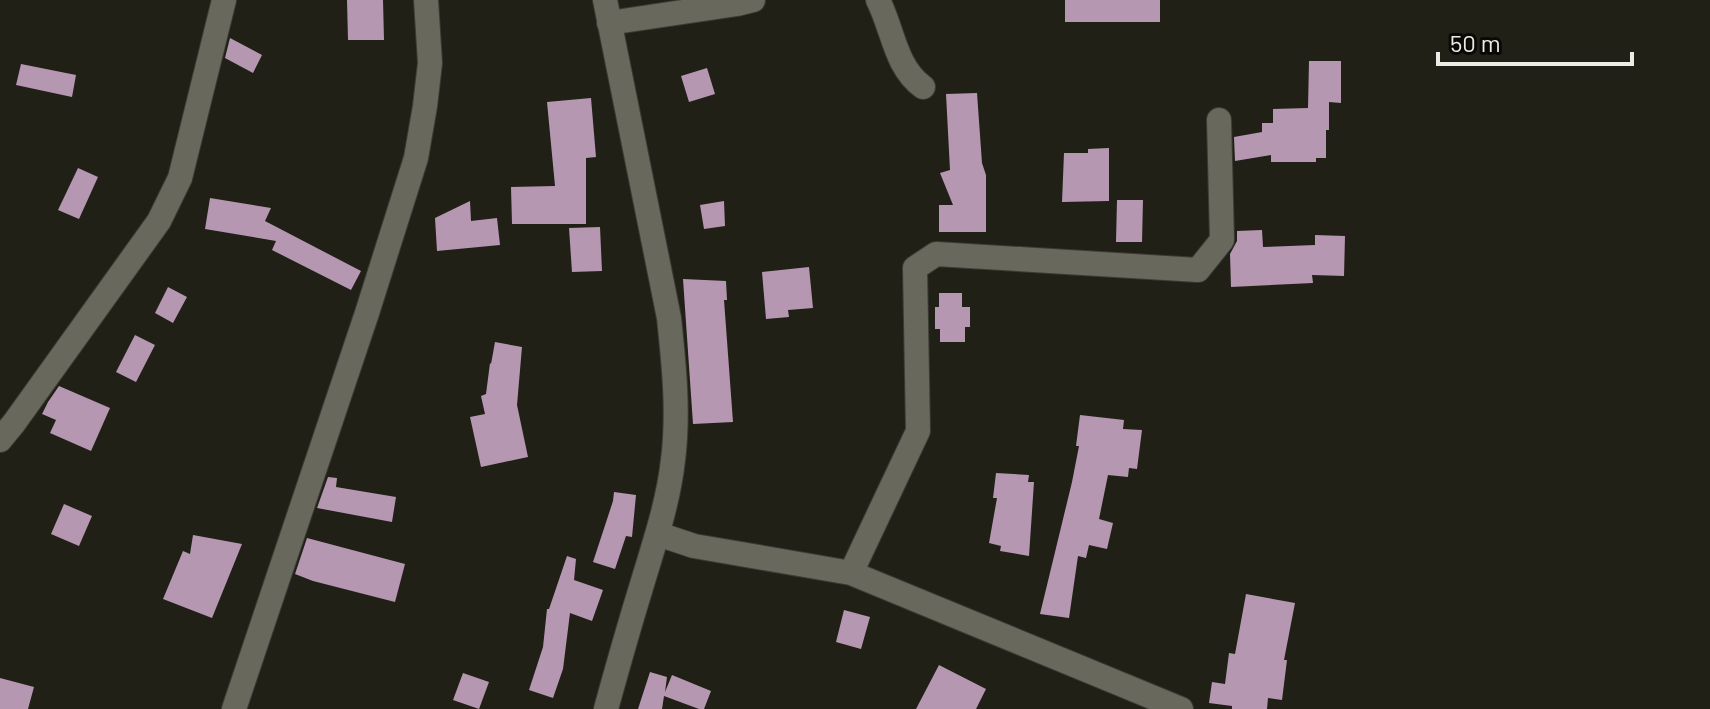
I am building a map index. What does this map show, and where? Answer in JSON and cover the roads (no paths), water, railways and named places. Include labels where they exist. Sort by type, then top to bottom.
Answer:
[{"type":"street","points":[[0,440],[159,221],[180,178],[224,0]]},
{"type":"street","points":[[234,709],[416,158],[430,63],[426,0]]},
{"type":"street","points":[[606,709],[666,506],[674,456],[674,370],[669,318],[607,11],[737,4],[753,0]]},
{"type":"street","points":[[878,0],[901,61],[914,81],[923,87]]},
{"type":"street","points":[[851,573],[918,431],[915,268],[936,254],[1198,270],[1222,240],[1219,120]]},
{"type":"street","points":[[658,534],[694,546],[851,573],[1181,709]]}]
